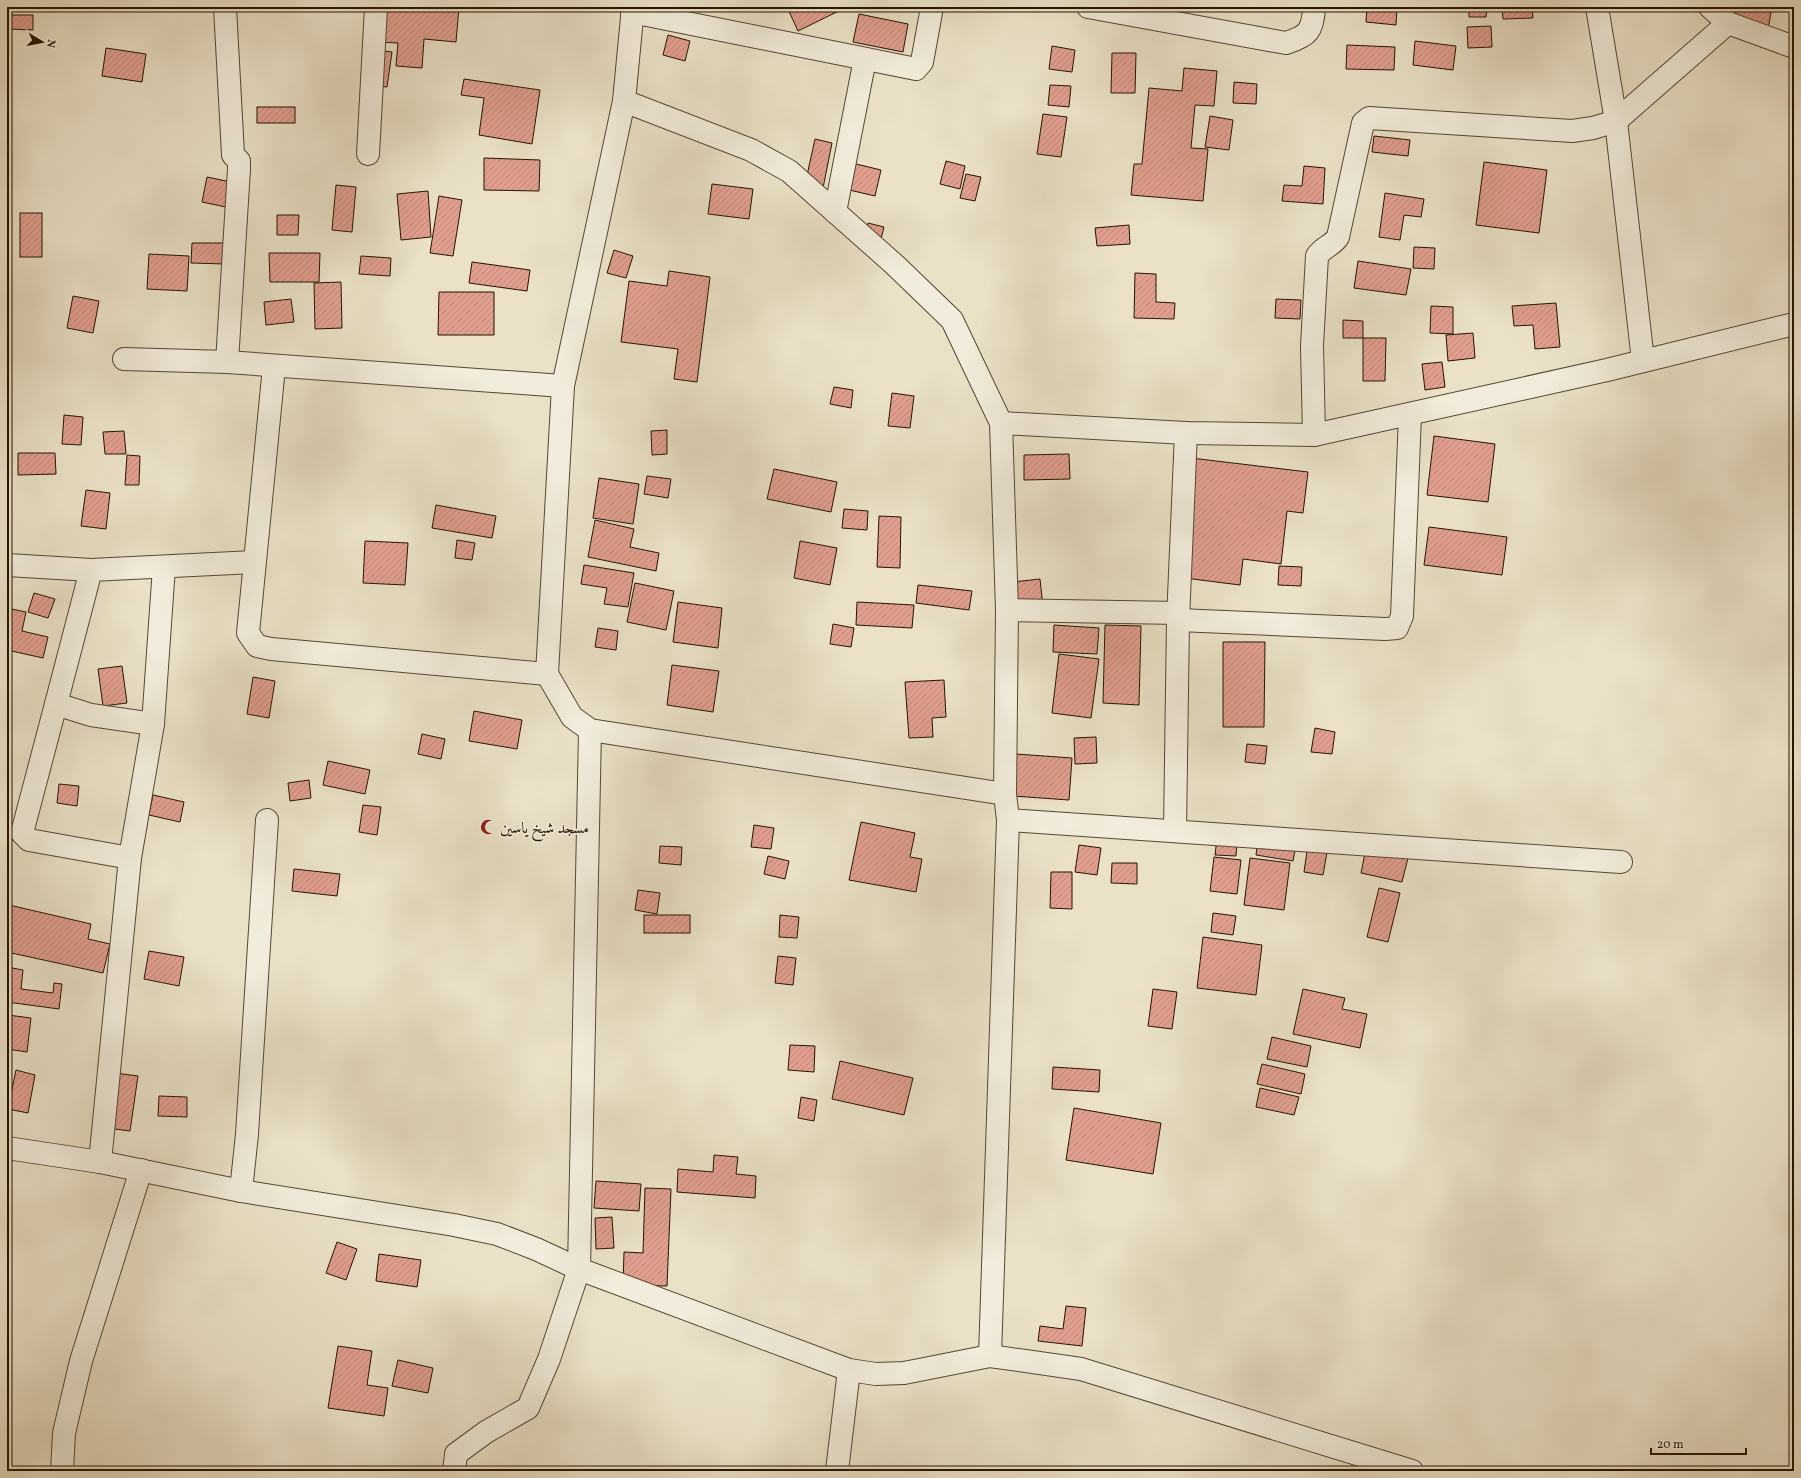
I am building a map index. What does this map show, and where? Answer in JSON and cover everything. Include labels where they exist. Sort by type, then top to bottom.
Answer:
[{"type":"street","points":[[225,7],[233,155],[239,161],[227,362]]},
{"type":"street","points":[[368,154],[376,7]]},
{"type":"street","points":[[932,7],[922,62],[916,69],[632,10],[624,100],[563,386],[547,674],[572,717],[590,730],[1005,794]]},
{"type":"street","points":[[1088,7],[1286,44],[1303,38],[1313,24],[1314,7]]},
{"type":"street","points":[[1597,7],[1616,121],[1643,361]]},
{"type":"street","points":[[1710,7],[1728,23],[1794,47]]},
{"type":"street","points":[[1314,436],[1312,346],[1317,256],[1321,250],[1334,243],[1338,237],[1363,123],[1369,118],[1376,117],[1572,130],[1594,128],[1616,121],[1728,23]]},
{"type":"street","points":[[835,212],[865,59]]},
{"type":"street","points":[[624,100],[751,150],[789,171],[895,265],[952,320],[1001,423],[1007,610],[1005,794],[1008,820],[990,1356]]},
{"type":"street","points":[[1001,423],[1186,433],[1314,436],[1643,361],[1794,324]]},
{"type":"street","points":[[124,359],[227,362],[274,367],[563,386]]},
{"type":"street","points":[[274,367],[248,633],[257,646],[271,649],[547,674]]},
{"type":"street","points":[[1007,610],[1178,617],[1385,629],[1398,628],[1402,616],[1410,414]]},
{"type":"street","points":[[1175,831],[1178,617],[1186,433]]},
{"type":"street","points":[[7,565],[91,570],[254,562]]},
{"type":"street","points":[[100,1162],[130,858],[153,724],[164,567]]},
{"type":"street","points":[[91,570],[22,833],[29,840],[130,858]]},
{"type":"street","points":[[56,704],[91,715],[153,724]]},
{"type":"street","points":[[454,1471],[456,1454],[486,1432],[528,1408],[549,1359],[579,1269],[590,730]]},
{"type":"street","points":[[241,1190],[247,1134],[267,820]]},
{"type":"street","points":[[1008,820],[1621,862]]},
{"type":"street","points":[[7,1148],[100,1162],[241,1190],[454,1225],[497,1234],[536,1249],[579,1269],[849,1370],[876,1374],[904,1373],[990,1356],[1081,1369],[1412,1471]]},
{"type":"street","points":[[62,1471],[64,1432],[81,1360],[141,1170]]},
{"type":"street","points":[[838,1471],[849,1370]]},
{"type":"building","points":[[380,7],[459,7],[456,42],[424,39],[422,68],[396,66],[398,43],[378,42]]},
{"type":"building","points":[[787,7],[847,7],[798,31]]},
{"type":"building","points":[[1367,7],[1397,7],[1396,25],[1366,22]]},
{"type":"building","points":[[1469,7],[1487,7],[1486,17],[1469,17]]},
{"type":"building","points":[[1502,7],[1532,7],[1533,18],[1503,19]]},
{"type":"building","points":[[1735,7],[1772,7],[1766,40],[1730,32]]},
{"type":"building","points":[[859,14],[908,24],[903,52],[853,42]]},
{"type":"building","points":[[9,15],[33,15],[33,30],[8,29]]},
{"type":"building","points":[[1491,26],[1492,47],[1468,48],[1467,27]]},
{"type":"building","points":[[668,35],[690,41],[685,61],[663,55]]},
{"type":"building","points":[[1415,41],[1456,46],[1453,70],[1413,65]]},
{"type":"building","points":[[1347,45],[1395,47],[1394,70],[1346,69]]},
{"type":"building","points":[[1052,46],[1075,50],[1072,72],[1049,69]]},
{"type":"building","points":[[106,48],[146,54],[142,82],[102,76]]},
{"type":"building","points":[[377,50],[392,52],[387,87],[373,85]]},
{"type":"building","points":[[1112,53],[1136,53],[1135,93],[1111,93]]},
{"type":"building","points":[[1184,68],[1217,71],[1214,106],[1195,105],[1191,148],[1208,149],[1203,201],[1131,195],[1134,164],[1142,164],[1149,88],[1182,91]]},
{"type":"building","points":[[464,79],[540,90],[532,144],[479,135],[484,98],[461,95]]},
{"type":"building","points":[[1234,82],[1257,84],[1256,104],[1233,103]]},
{"type":"building","points":[[1050,85],[1071,86],[1069,107],[1048,105]]},
{"type":"building","points":[[257,107],[295,107],[295,123],[257,123]]},
{"type":"building","points":[[1043,114],[1067,117],[1061,157],[1037,154]]},
{"type":"building","points":[[1210,116],[1233,120],[1229,150],[1205,147]]},
{"type":"building","points":[[1374,136],[1410,140],[1408,156],[1372,152]]},
{"type":"building","points":[[815,139],[832,143],[822,193],[804,189]]},
{"type":"building","points":[[484,158],[540,160],[539,191],[484,190]]},
{"type":"building","points":[[946,161],[965,166],[960,189],[940,184]]},
{"type":"building","points":[[1484,162],[1547,170],[1539,233],[1476,225]]},
{"type":"building","points":[[852,163],[881,170],[875,196],[845,189]]},
{"type":"building","points":[[1304,166],[1325,168],[1323,204],[1282,201],[1284,185],[1302,186]]},
{"type":"building","points":[[966,174],[981,177],[975,201],[960,198]]},
{"type":"building","points":[[207,177],[231,182],[226,207],[202,202]]},
{"type":"building","points":[[712,184],[753,189],[749,219],[708,214]]},
{"type":"building","points":[[336,185],[356,187],[352,232],[332,230]]},
{"type":"building","points":[[428,191],[431,237],[401,240],[397,194]]},
{"type":"building","points":[[1385,193],[1424,199],[1421,217],[1404,215],[1400,240],[1379,237]]},
{"type":"building","points":[[439,196],[462,200],[453,256],[430,253]]},
{"type":"building","points":[[20,213],[42,213],[42,257],[20,257]]},
{"type":"building","points":[[277,215],[299,215],[298,235],[277,235]]},
{"type":"building","points":[[868,223],[884,227],[879,247],[863,244]]},
{"type":"building","points":[[1129,225],[1130,244],[1097,246],[1095,228]]},
{"type":"building","points":[[192,243],[226,243],[226,264],[191,263]]},
{"type":"building","points":[[1414,247],[1435,248],[1434,269],[1413,268]]},
{"type":"building","points":[[614,250],[633,256],[626,278],[607,273]]},
{"type":"building","points":[[269,253],[320,253],[319,282],[270,282]]},
{"type":"building","points":[[149,254],[189,256],[187,291],[147,289]]},
{"type":"building","points":[[361,256],[391,258],[390,276],[359,274]]},
{"type":"building","points":[[1358,261],[1411,269],[1406,295],[1354,288]]},
{"type":"building","points":[[472,262],[530,270],[527,291],[469,283]]},
{"type":"building","points":[[669,271],[710,277],[697,382],[674,379],[678,349],[621,342],[629,281],[667,286]]},
{"type":"building","points":[[1135,273],[1156,274],[1156,302],[1175,303],[1174,319],[1134,318]]},
{"type":"building","points":[[341,282],[342,328],[315,329],[314,283]]},
{"type":"building","points":[[439,292],[494,292],[494,335],[438,335]]},
{"type":"building","points":[[73,296],[99,301],[93,333],[67,328]]},
{"type":"building","points":[[291,299],[294,322],[266,325],[264,302]]},
{"type":"building","points":[[1276,299],[1301,300],[1300,319],[1275,318]]},
{"type":"building","points":[[1556,303],[1560,347],[1535,349],[1533,325],[1514,326],[1512,306]]},
{"type":"building","points":[[1431,306],[1453,307],[1453,334],[1430,333]]},
{"type":"building","points":[[1343,320],[1363,321],[1363,338],[1343,338]]},
{"type":"building","points":[[1473,333],[1475,358],[1448,361],[1446,335]]},
{"type":"building","points":[[1363,338],[1386,338],[1385,381],[1363,381]]},
{"type":"building","points":[[1442,362],[1445,387],[1425,390],[1422,364]]},
{"type":"building","points":[[834,387],[853,390],[851,408],[830,404]]},
{"type":"building","points":[[892,393],[914,396],[910,428],[888,426]]},
{"type":"building","points":[[64,415],[83,417],[81,445],[62,444]]},
{"type":"building","points":[[667,430],[667,454],[652,455],[651,431]]},
{"type":"building","points":[[124,431],[126,454],[105,454],[103,432]]},
{"type":"building","points":[[1434,436],[1495,444],[1488,502],[1427,495]]},
{"type":"building","points":[[18,453],[55,453],[56,474],[18,475]]},
{"type":"building","points":[[1069,454],[1070,479],[1024,480],[1024,455]]},
{"type":"building","points":[[127,455],[140,456],[139,485],[125,485]]},
{"type":"building","points":[[1191,458],[1308,472],[1303,513],[1287,511],[1281,564],[1243,559],[1240,585],[1177,577]]},
{"type":"building","points":[[774,469],[837,482],[831,512],[767,499]]},
{"type":"building","points":[[647,476],[671,479],[668,498],[644,494]]},
{"type":"building","points":[[599,478],[639,484],[633,524],[593,518]]},
{"type":"building","points":[[86,490],[110,493],[106,529],[81,526]]},
{"type":"building","points":[[436,505],[496,516],[492,538],[432,528]]},
{"type":"building","points":[[844,509],[868,511],[867,530],[842,528]]},
{"type":"building","points":[[879,516],[901,517],[900,568],[877,567]]},
{"type":"building","points":[[595,520],[634,529],[630,547],[659,553],[656,571],[588,557]]},
{"type":"building","points":[[1429,527],[1507,537],[1502,575],[1424,565]]},
{"type":"building","points":[[457,540],[475,543],[472,560],[455,558]]},
{"type":"building","points":[[365,541],[408,543],[405,585],[363,583]]},
{"type":"building","points":[[800,541],[837,548],[830,585],[794,578]]},
{"type":"building","points":[[584,565],[634,573],[628,607],[604,604],[607,588],[581,584]]},
{"type":"building","points":[[1279,566],[1302,567],[1301,586],[1278,585]]},
{"type":"building","points":[[1040,579],[1043,607],[1007,612],[1004,583]]},
{"type":"building","points":[[635,583],[674,591],[666,630],[627,622]]},
{"type":"building","points":[[918,585],[972,591],[969,610],[916,603]]},
{"type":"building","points":[[34,593],[55,599],[48,618],[28,612]]},
{"type":"building","points":[[678,602],[722,608],[718,648],[673,642]]},
{"type":"building","points":[[857,602],[914,605],[912,628],[856,625]]},
{"type":"building","points":[[7,608],[26,612],[22,631],[48,637],[43,658],[7,650]]},
{"type":"building","points":[[833,624],[854,628],[851,647],[830,644]]},
{"type":"building","points":[[1054,625],[1099,628],[1097,654],[1053,652]]},
{"type":"building","points":[[1105,625],[1141,626],[1139,705],[1103,703]]},
{"type":"building","points":[[598,628],[618,631],[616,650],[595,647]]},
{"type":"building","points":[[1223,642],[1265,642],[1264,727],[1223,727]]},
{"type":"building","points":[[1059,654],[1099,659],[1091,718],[1052,713]]},
{"type":"building","points":[[672,665],[719,671],[713,712],[667,705]]},
{"type":"building","points":[[122,666],[127,703],[103,706],[98,669]]},
{"type":"building","points":[[253,677],[275,681],[269,718],[247,714]]},
{"type":"building","points":[[944,680],[946,717],[932,718],[933,737],[909,738],[905,682]]},
{"type":"building","points":[[474,711],[522,720],[517,749],[469,741]]},
{"type":"building","points":[[1315,728],[1335,732],[1332,754],[1311,752]]},
{"type":"building","points":[[422,734],[445,739],[441,759],[418,754]]},
{"type":"building","points":[[1096,737],[1097,763],[1075,764],[1074,738]]},
{"type":"building","points":[[1247,744],[1267,746],[1265,764],[1245,762]]},
{"type":"building","points":[[1016,754],[1072,758],[1069,800],[1013,796]]},
{"type":"building","points":[[328,761],[370,770],[365,794],[323,785]]},
{"type":"building","points":[[309,780],[311,798],[290,801],[288,783]]},
{"type":"building","points":[[59,784],[79,786],[77,806],[57,803]]},
{"type":"building","points":[[153,795],[184,802],[180,822],[149,815]]},
{"type":"building","points":[[363,805],[381,807],[377,835],[359,832]]},
{"type":"building","points":[[861,822],[915,833],[910,857],[922,859],[916,892],[849,880]]},
{"type":"building","points":[[754,825],[774,828],[771,849],[751,847]]},
{"type":"building","points":[[1217,838],[1237,839],[1236,856],[1215,855]]},
{"type":"building","points":[[1258,839],[1296,845],[1293,861],[1256,855]]},
{"type":"building","points":[[1308,844],[1328,847],[1323,875],[1304,872]]},
{"type":"building","points":[[1079,845],[1101,848],[1097,875],[1075,872]]},
{"type":"building","points":[[660,846],[682,847],[681,865],[659,863]]},
{"type":"building","points":[[1366,848],[1408,858],[1402,882],[1361,873]]},
{"type":"building","points":[[768,856],[789,861],[785,879],[764,874]]},
{"type":"building","points":[[1214,857],[1241,860],[1237,894],[1210,891]]},
{"type":"building","points":[[1250,858],[1290,863],[1284,910],[1244,905]]},
{"type":"building","points":[[1112,863],[1137,863],[1137,884],[1111,883]]},
{"type":"building","points":[[294,869],[340,874],[337,896],[292,891]]},
{"type":"building","points":[[1051,872],[1072,872],[1072,909],[1050,908]]},
{"type":"building","points":[[1379,888],[1400,893],[1388,942],[1367,937]]},
{"type":"building","points":[[638,890],[660,893],[657,914],[635,910]]},
{"type":"building","points":[[9,905],[91,924],[88,939],[110,944],[103,973],[7,952],[7,915]]},
{"type":"building","points":[[1213,913],[1236,916],[1233,935],[1211,932]]},
{"type":"building","points":[[644,915],[690,915],[690,933],[644,933]]},
{"type":"building","points":[[780,915],[799,917],[797,938],[779,937]]},
{"type":"building","points":[[1203,937],[1262,945],[1256,995],[1197,988]]},
{"type":"building","points":[[149,951],[184,957],[179,986],[144,979]]},
{"type":"building","points":[[778,956],[796,958],[793,985],[775,983]]},
{"type":"building","points":[[7,967],[23,970],[21,989],[53,993],[54,983],[62,984],[59,1009],[7,1002]]},
{"type":"building","points":[[1153,989],[1177,992],[1172,1029],[1148,1026]]},
{"type":"building","points":[[1303,989],[1345,998],[1342,1009],[1367,1014],[1360,1048],[1293,1034]]},
{"type":"building","points":[[8,1015],[31,1018],[27,1052],[7,1049]]},
{"type":"building","points":[[1272,1037],[1311,1046],[1307,1067],[1267,1059]]},
{"type":"building","points":[[790,1045],[815,1046],[814,1072],[788,1070]]},
{"type":"building","points":[[840,1061],[913,1078],[904,1115],[832,1099]]},
{"type":"building","points":[[1262,1064],[1305,1074],[1301,1094],[1257,1084]]},
{"type":"building","points":[[1053,1067],[1100,1070],[1099,1092],[1052,1089]]},
{"type":"building","points":[[16,1070],[35,1075],[28,1113],[8,1109]]},
{"type":"building","points":[[115,1073],[138,1076],[130,1131],[107,1128]]},
{"type":"building","points":[[1260,1088],[1299,1097],[1294,1115],[1256,1107]]},
{"type":"building","points":[[159,1096],[187,1097],[187,1117],[158,1116]]},
{"type":"building","points":[[801,1097],[817,1100],[814,1121],[798,1118]]},
{"type":"building","points":[[1074,1108],[1161,1123],[1153,1174],[1066,1160]]},
{"type":"building","points":[[714,1155],[738,1157],[736,1174],[756,1176],[755,1198],[677,1192],[678,1169],[713,1172]]},
{"type":"building","points":[[596,1181],[641,1184],[639,1211],[594,1208]]},
{"type":"building","points":[[645,1188],[671,1189],[667,1286],[623,1285],[624,1252],[643,1253]]},
{"type":"building","points":[[612,1217],[614,1248],[596,1249],[595,1218]]},
{"type":"building","points":[[337,1242],[357,1249],[346,1280],[326,1273]]},
{"type":"building","points":[[379,1254],[421,1260],[417,1287],[376,1281]]},
{"type":"building","points":[[1066,1306],[1086,1308],[1082,1346],[1038,1341],[1040,1326],[1063,1329]]},
{"type":"building","points":[[338,1346],[372,1351],[367,1385],[388,1388],[384,1416],[328,1408]]},
{"type":"building","points":[[398,1360],[433,1368],[428,1393],[392,1386]]},
{"type":"place","name":"مسجد شيخ ياسين","points":[[488,827]]}]
